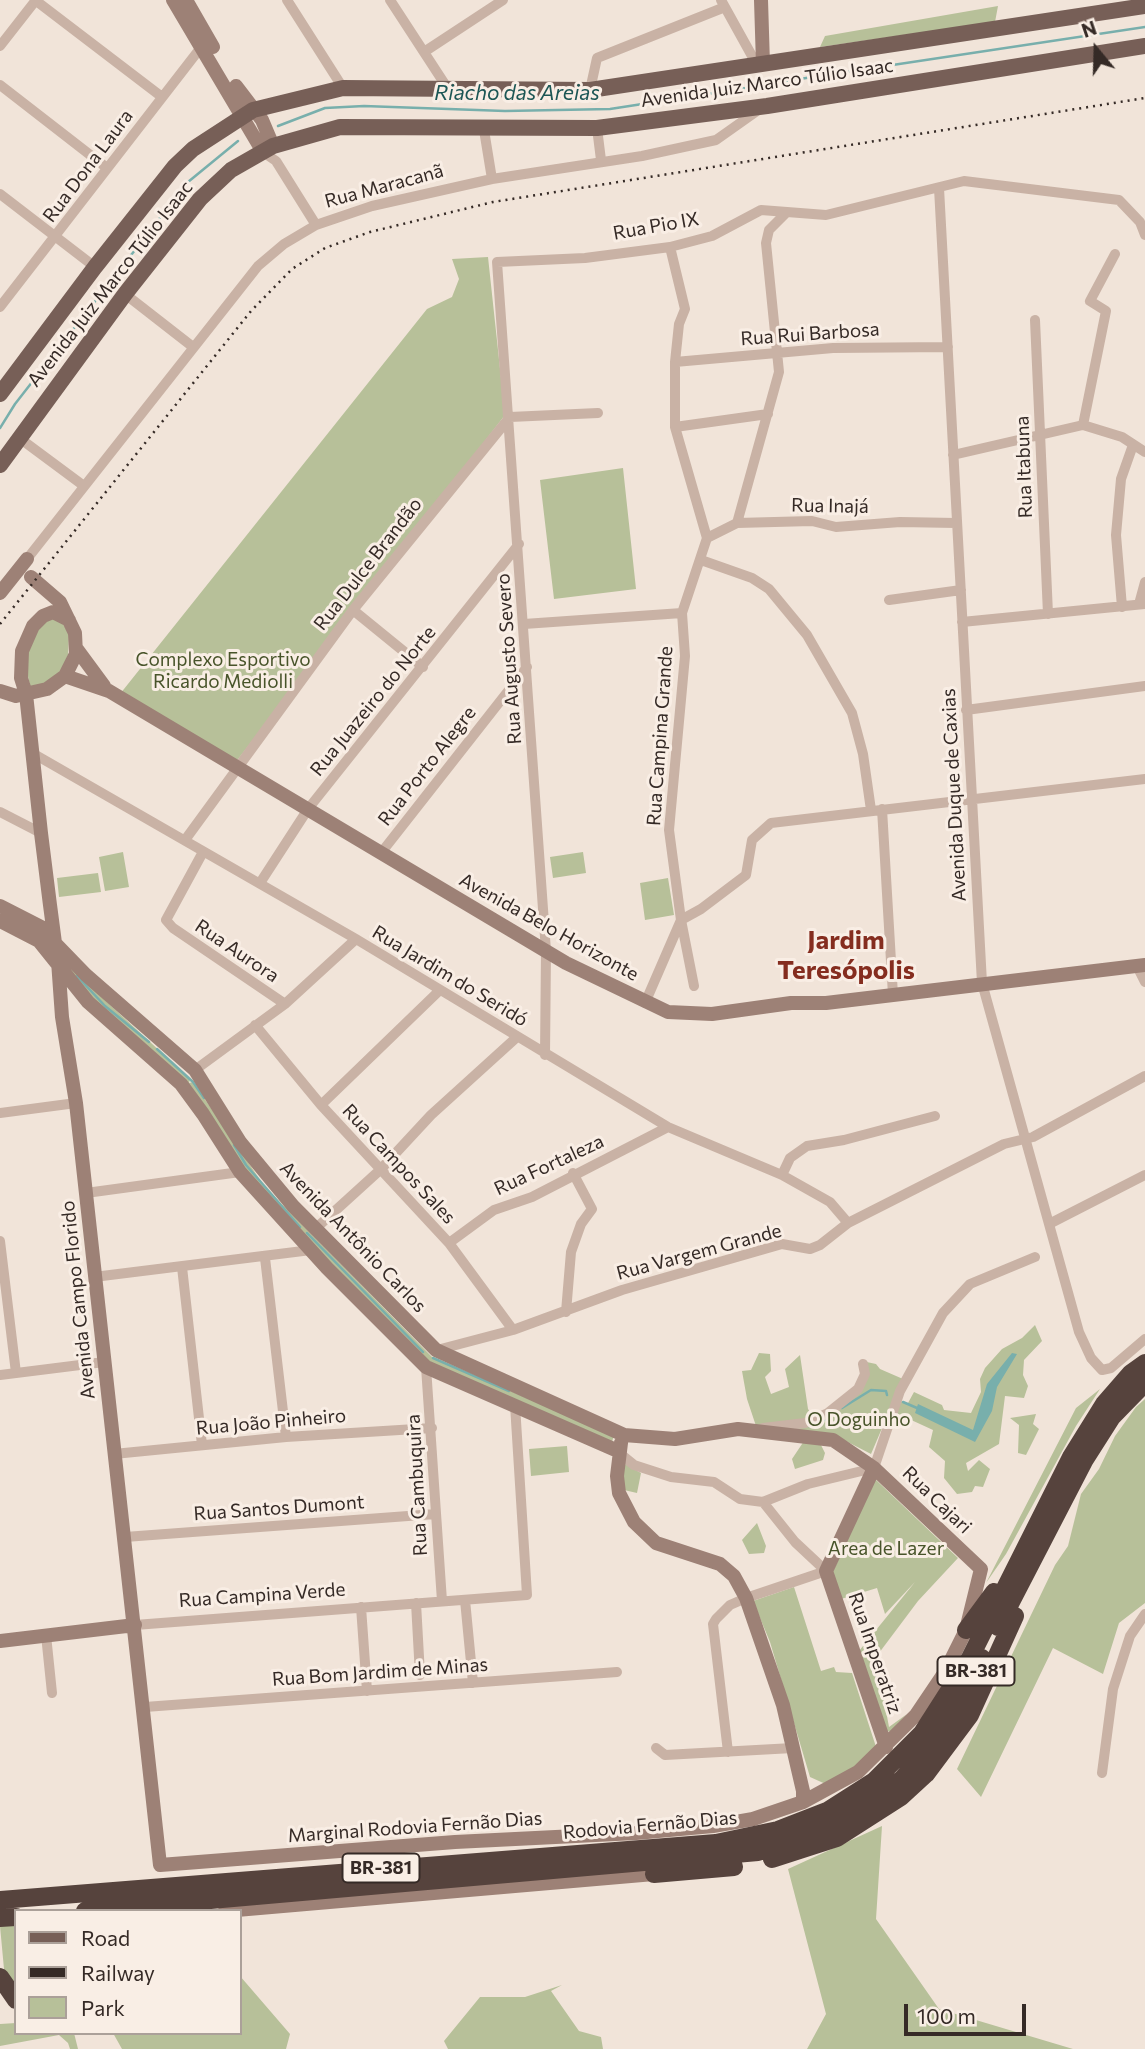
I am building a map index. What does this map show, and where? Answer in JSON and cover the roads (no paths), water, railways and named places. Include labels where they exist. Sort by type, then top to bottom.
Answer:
[{"type":"highway","points":[[1104,1404],[1120,1373],[1145,1351]]},
{"type":"highway","name":"Rodovia Fernão Dias","points":[[17,1909],[716,1843],[790,1826],[853,1796],[908,1750],[948,1696],[970,1658],[1016,1561],[1071,1457],[1104,1404],[1131,1373],[1145,1363]]},
{"type":"highway","name":"Rodovia Fernão Dias","points":[[104,1909],[758,1852],[810,1835],[857,1812],[902,1779],[934,1743],[956,1710],[1084,1461],[1112,1417],[1145,1382]]},
{"type":"highway","points":[[654,1874],[740,1866],[807,1850],[836,1838],[901,1797],[926,1774],[970,1715],[983,1692],[1040,1558],[1046,1534]]},
{"type":"highway","name":"BR-381","points":[[966,1630],[1016,1561]]},
{"type":"highway","name":"BR-381","points":[[143,1905],[160,1909]]},
{"type":"highway","points":[[0,1978],[14,1997]]},
{"type":"main road","name":"Avenida Juiz Marco Túlio Isaac","points":[[0,394],[175,166],[193,149],[247,112],[343,88],[590,90],[758,57],[1145,6]]},
{"type":"main road","name":"Avenida Juiz Marco Túlio Isaac","points":[[0,465],[125,294],[200,199],[231,170],[340,127],[484,130],[597,128],[767,106],[1143,48]]},
{"type":"street","points":[[0,46],[36,0],[162,97]]},
{"type":"street","points":[[184,0],[202,46],[247,112]]},
{"type":"street","points":[[184,0],[271,153],[316,225]]},
{"type":"street","points":[[287,0],[343,88]]},
{"type":"street","points":[[390,0],[448,89]]},
{"type":"street","points":[[758,57],[761,0]]},
{"type":"street","points":[[424,52],[499,1]]},
{"type":"street","points":[[590,90],[597,58],[723,4],[758,57]]},
{"type":"street","name":"Rua Dona Laura","points":[[0,307],[202,46]]},
{"type":"street","points":[[0,85],[107,168]]},
{"type":"street","name":"Rua Maracanã","points":[[0,593],[258,266],[284,244],[316,225],[372,206],[492,179],[601,160],[642,156],[716,141],[750,114],[767,106]]},
{"type":"street","points":[[597,128],[601,160]]},
{"type":"street","points":[[484,130],[492,179]]},
{"type":"street","name":"Rua Pio IX","points":[[497,262],[584,258],[670,247],[712,236],[761,210],[826,215],[950,183],[994,183],[1119,200],[1134,214],[1145,235]]},
{"type":"street","name":"Avenida Duque de Caxias","points":[[939,188],[982,983],[1051,1223],[1079,1332],[1098,1368],[1111,1368],[1145,1339]]},
{"type":"street","points":[[0,194],[95,267]]},
{"type":"street","points":[[737,523],[779,372],[766,243],[769,230],[787,212]]},
{"type":"street","points":[[670,247],[685,309],[679,324],[675,362],[675,427],[707,538]]},
{"type":"street","points":[[1083,425],[1106,311],[1090,301],[1115,254]]},
{"type":"street","name":"Rua Augusto Severo","points":[[497,262],[519,544],[545,951],[545,1055]]},
{"type":"street","points":[[125,294],[193,347]]},
{"type":"street","name":"Rua Itabuna","points":[[1035,320],[1048,614]]},
{"type":"street","name":"Rua Rui Barbosa","points":[[675,362],[779,353],[948,347]]},
{"type":"street","points":[[510,417],[598,413]]},
{"type":"street","points":[[675,427],[768,414]]},
{"type":"street","name":"Rua Dulce Brandão","points":[[185,840],[237,765],[353,610],[510,417]]},
{"type":"street","points":[[953,455],[1083,425],[1118,436],[1145,452]]},
{"type":"street","points":[[18,437],[84,486]]},
{"type":"street","points":[[1122,607],[1116,535],[1121,480],[1133,445]]},
{"type":"street","name":"Rua Inajá","points":[[707,538],[737,523],[812,521],[836,527],[900,522],[956,523]]},
{"type":"street","name":"Rua Campina Grande","points":[[694,986],[681,920],[669,830],[685,656],[682,613],[687,591],[701,560],[707,538]]},
{"type":"street","name":"Rua Juazeiro do Norte","points":[[260,883],[308,809],[519,544]]},
{"type":"street","points":[[0,691],[26,694],[44,690],[65,676],[76,648],[75,633],[60,602],[30,577],[27,559]]},
{"type":"street","points":[[701,560],[752,578],[769,589],[807,635],[852,713],[877,810],[893,995]]},
{"type":"street","points":[[10,581],[30,577]]},
{"type":"street","points":[[962,622],[1142,604],[1145,582]]},
{"type":"street","points":[[43,615],[47,601],[45,588]]},
{"type":"street","points":[[889,600],[961,590]]},
{"type":"street","points":[[353,610],[423,667]]},
{"type":"street","points":[[43,615],[53,612],[69,620]]},
{"type":"street","points":[[524,624],[682,613]]},
{"type":"street","name":"Avenida Campo Florido","points":[[43,615],[28,634],[22,651],[21,678],[26,694],[58,961],[62,1017],[76,1103],[145,1707],[160,1865]]},
{"type":"street","points":[[76,648],[109,691]]},
{"type":"street","name":"Rua Porto Alegre","points":[[381,853],[527,667]]},
{"type":"street","points":[[65,676],[85,680],[109,691]]},
{"type":"street","points":[[966,710],[1145,686]]},
{"type":"street","points":[[29,731],[37,702],[44,690]]},
{"type":"street","name":"Avenida Belo Horizonte","points":[[109,691],[545,951],[645,1003],[668,1012],[712,1014],[791,1003],[826,1003],[1141,965]]},
{"type":"street","name":"Rua Jardim do Seridó","points":[[33,754],[356,939],[668,1127],[782,1175],[830,1202],[848,1223]]},
{"type":"street","points":[[645,1003],[681,920],[701,909],[746,875],[752,840],[771,823],[1145,779]]},
{"type":"street","points":[[0,811],[41,833]]},
{"type":"street","name":"Rua Aurora","points":[[203,852],[166,920],[285,1004]]},
{"type":"street","name":"Avenida Antônio Carlos","points":[[0,906],[45,929],[86,975],[195,1070],[240,1142],[314,1230],[436,1350],[624,1435],[675,1439],[745,1430],[833,1440],[874,1468]]},
{"type":"street","name":"Avenida Antônio Carlos","points":[[0,921],[39,942],[58,961],[69,982],[88,1002],[181,1084],[240,1172],[387,1331],[426,1367],[618,1451]]},
{"type":"street","points":[[195,1070],[285,1004],[356,939]]},
{"type":"street","points":[[1141,965],[1145,982]]},
{"type":"street","points":[[321,1105],[440,990]]},
{"type":"street","points":[[62,1017],[74,1003],[88,1002]]},
{"type":"street","name":"Rua Campos Sales","points":[[254,1025],[321,1105],[449,1243],[513,1330]]},
{"type":"street","points":[[314,1230],[380,1170],[431,1115],[517,1037]]},
{"type":"street","name":"Rua Vargem Grande","points":[[436,1350],[513,1330],[622,1290],[782,1244],[790,1243],[810,1249],[820,1245],[848,1223],[1004,1144],[1047,1130],[1145,1076]]},
{"type":"street","points":[[0,1113],[76,1103]]},
{"type":"street","points":[[782,1175],[790,1158],[807,1146],[866,1135],[935,1116]]},
{"type":"street","name":"Rua Fortaleza","points":[[449,1243],[494,1210],[532,1196],[668,1127]]},
{"type":"street","points":[[86,1193],[240,1172]]},
{"type":"street","points":[[566,1312],[571,1252],[581,1224],[592,1209],[573,1173]]},
{"type":"street","points":[[1051,1223],[1145,1175]]},
{"type":"street","points":[[0,1241],[16,1373]]},
{"type":"street","points":[[94,1277],[265,1258],[312,1250]]},
{"type":"street","points":[[728,1752],[713,1624],[721,1612],[746,1598],[827,1571],[874,1468],[900,1391],[943,1313],[970,1284],[1035,1257]]},
{"type":"street","points":[[265,1258],[286,1437]]},
{"type":"street","points":[[182,1267],[202,1446]]},
{"type":"street","points":[[0,1375],[104,1362]]},
{"type":"street","points":[[745,1430],[805,1423],[828,1413],[859,1389],[864,1374],[863,1364]]},
{"type":"street","name":"Rua Cambuquira","points":[[426,1367],[442,1601]]},
{"type":"street","name":"Rua Campina Verde","points":[[0,1642],[135,1625],[527,1595],[515,1405]]},
{"type":"street","name":"Rua João Pinheiro","points":[[114,1454],[286,1437],[432,1428]]},
{"type":"street","points":[[624,1435],[618,1451],[619,1493],[624,1507],[641,1531],[656,1543],[720,1564],[733,1576],[746,1598],[775,1676],[803,1802]]},
{"type":"street","points":[[618,1451],[634,1465],[671,1477],[713,1482],[740,1499],[763,1502]]},
{"type":"street","name":"Rua Cajari","points":[[763,1502],[808,1484],[874,1468],[981,1569],[966,1630]]},
{"type":"street","name":"Rua Imperatriz","points":[[763,1502],[795,1542],[827,1571],[886,1746]]},
{"type":"street","name":"Rua Santos Dumont","points":[[125,1537],[435,1514]]},
{"type":"street","points":[[465,1600],[472,1683]]},
{"type":"street","points":[[416,1603],[420,1675]]},
{"type":"street","points":[[361,1607],[367,1691]]},
{"type":"street","points":[[1102,1773],[1113,1689],[1130,1636],[1145,1614]]},
{"type":"street","name":"Marginal Rodovia Fernão Dias","points":[[160,1865],[713,1826],[752,1819],[803,1802],[858,1772],[916,1715],[945,1672],[966,1630]]},
{"type":"street","points":[[46,1635],[52,1693]]},
{"type":"street","name":"Rua Bom Jardim de Minas","points":[[145,1707],[617,1672]]},
{"type":"street","points":[[656,1748],[665,1755],[794,1753]]},
{"type":"street","points":[[794,1753],[810,1782],[818,1787],[834,1786]]},
{"type":"street","name":"BR-381","points":[[242,1910],[654,1874]]},
{"type":"water","points":[[1012,1353],[1017,1354],[997,1387],[992,1411],[975,1442],[915,1413],[918,1404],[973,1430],[987,1384]]},
{"type":"waterway","name":"Riacho das Areias","points":[[773,83],[1145,27]]},
{"type":"waterway","name":"Riacho das Areias","points":[[278,126],[325,108],[364,106],[505,111],[610,109],[759,86]]},
{"type":"waterway","name":"Riacho das Areias","points":[[0,428],[15,404],[188,182],[238,141]]},
{"type":"waterway","points":[[77,976],[105,1006],[149,1042]]},
{"type":"waterway","points":[[157,1049],[193,1082],[204,1098]]},
{"type":"waterway","points":[[234,1145],[246,1165],[300,1227]]},
{"type":"waterway","points":[[307,1233],[423,1352]]},
{"type":"waterway","points":[[433,1358],[509,1391]]},
{"type":"waterway","points":[[842,1408],[871,1390],[886,1391],[887,1395]]},
{"type":"waterway","points":[[903,1402],[917,1408]]},
{"type":"waterway","points":[[809,1426],[828,1418]]},
{"type":"railway","points":[[0,624],[251,311],[292,269],[325,248],[370,232],[493,202],[1145,98]]},
{"type":"district","name":"Jardim Teresópolis","points":[[846,955]]},
{"type":"park label","name":"Complexo Esportivo Ricardo Mediolli","points":[[223,671]]},
{"type":"park label","name":"O Doguinho","points":[[859,1420]]},
{"type":"park label","name":"Area de Lazer","points":[[886,1549]]}]
